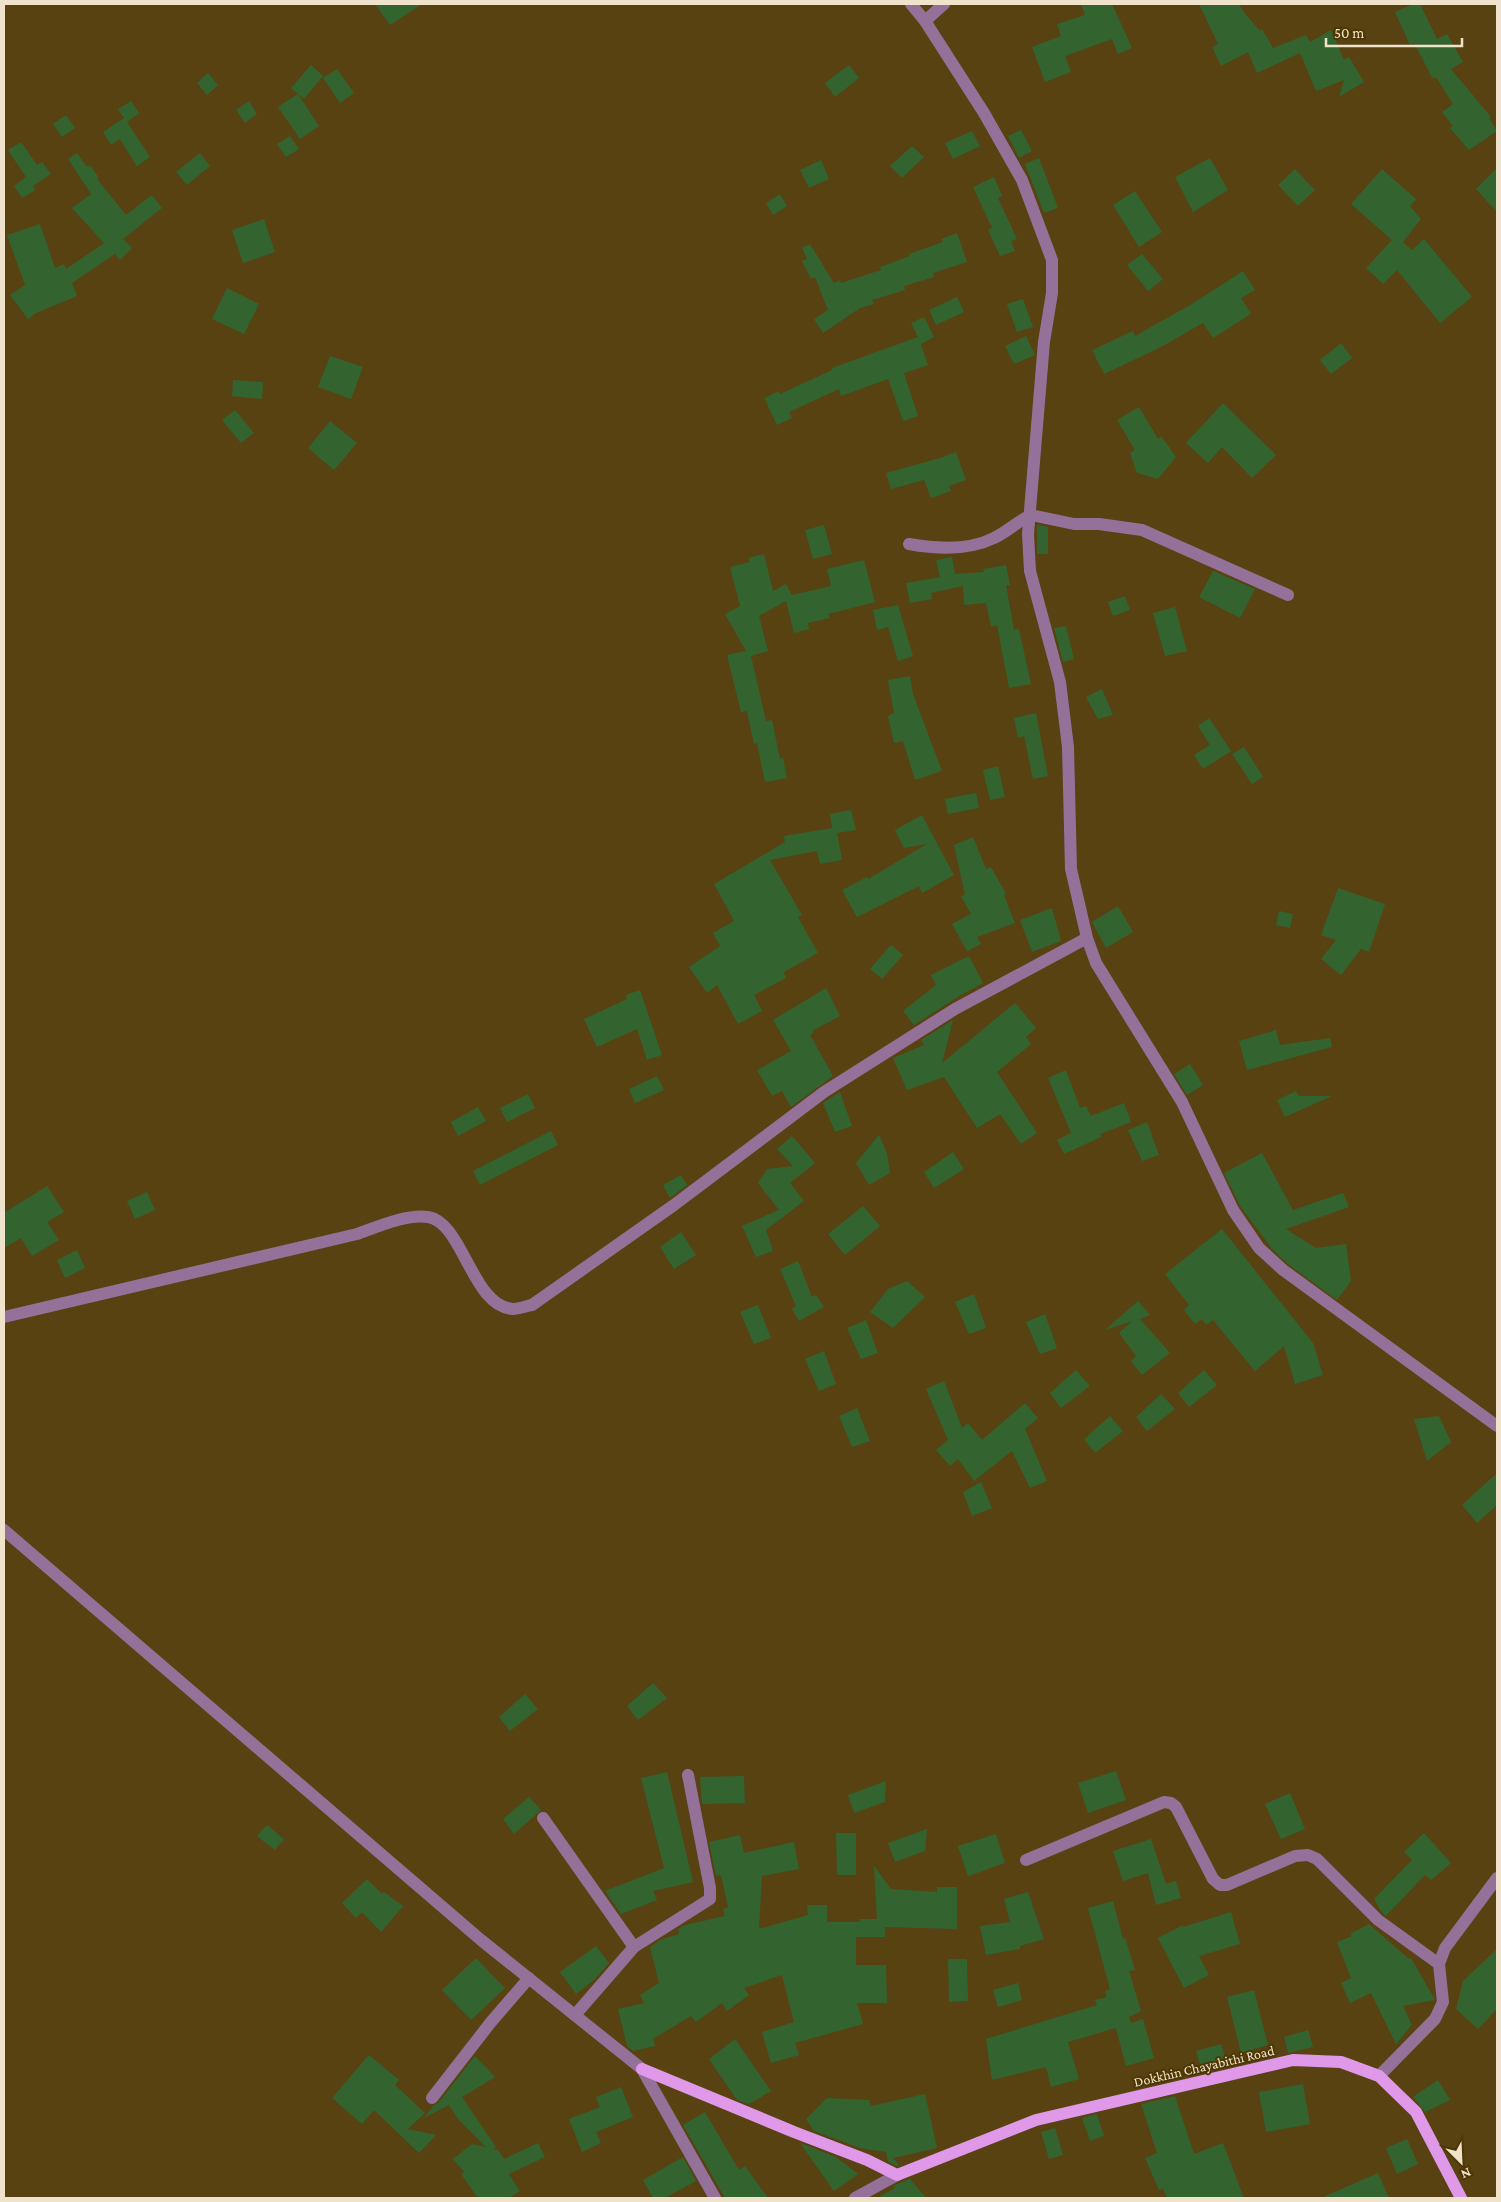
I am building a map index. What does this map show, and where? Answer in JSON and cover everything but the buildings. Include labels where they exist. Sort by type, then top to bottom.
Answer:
[{"type":"main road","name":"Dokkhin Chayabithi Road","points":[[897,2175],[1036,2120],[1293,2060],[1341,2062],[1379,2076],[1416,2112],[1461,2198]]},
{"type":"main road","points":[[642,2069],[794,2132],[868,2160],[897,2175]]},
{"type":"street","points":[[910,4],[925,21],[984,113],[1022,180],[1052,260],[1052,293],[1044,342],[1028,534],[1030,571],[1060,682],[1068,747],[1071,869],[1087,938],[1096,963],[1182,1102],[1233,1210],[1259,1248],[1283,1270],[1497,1426]]},
{"type":"street","points":[[925,21],[944,4]]},
{"type":"street","points":[[908,544],[935,549],[982,543],[996,538],[1031,515],[1074,524],[1099,524],[1142,530],[1288,595]]},
{"type":"street","points":[[4,1317],[357,1234],[397,1220],[428,1217],[446,1227],[483,1288],[496,1304],[513,1309],[532,1304],[674,1204],[824,1092],[955,1009],[1087,938]]},
{"type":"street","points":[[4,1530],[481,1940],[642,2069],[715,2198]]},
{"type":"street","points":[[575,2015],[634,1948],[710,1899],[710,1888],[688,1775]]},
{"type":"street","points":[[1026,1860],[1164,1802],[1171,1803],[1176,1807],[1213,1879],[1220,1885],[1227,1885],[1295,1856],[1308,1855],[1317,1859],[1378,1920],[1439,1964]]},
{"type":"street","points":[[543,1818],[634,1948]]},
{"type":"street","points":[[1379,2076],[1435,2019],[1443,2002],[1439,1964],[1445,1948],[1497,1880]]},
{"type":"street","points":[[432,2098],[491,2022],[529,1978]]},
{"type":"street","points":[[855,2198],[897,2175]]}]
